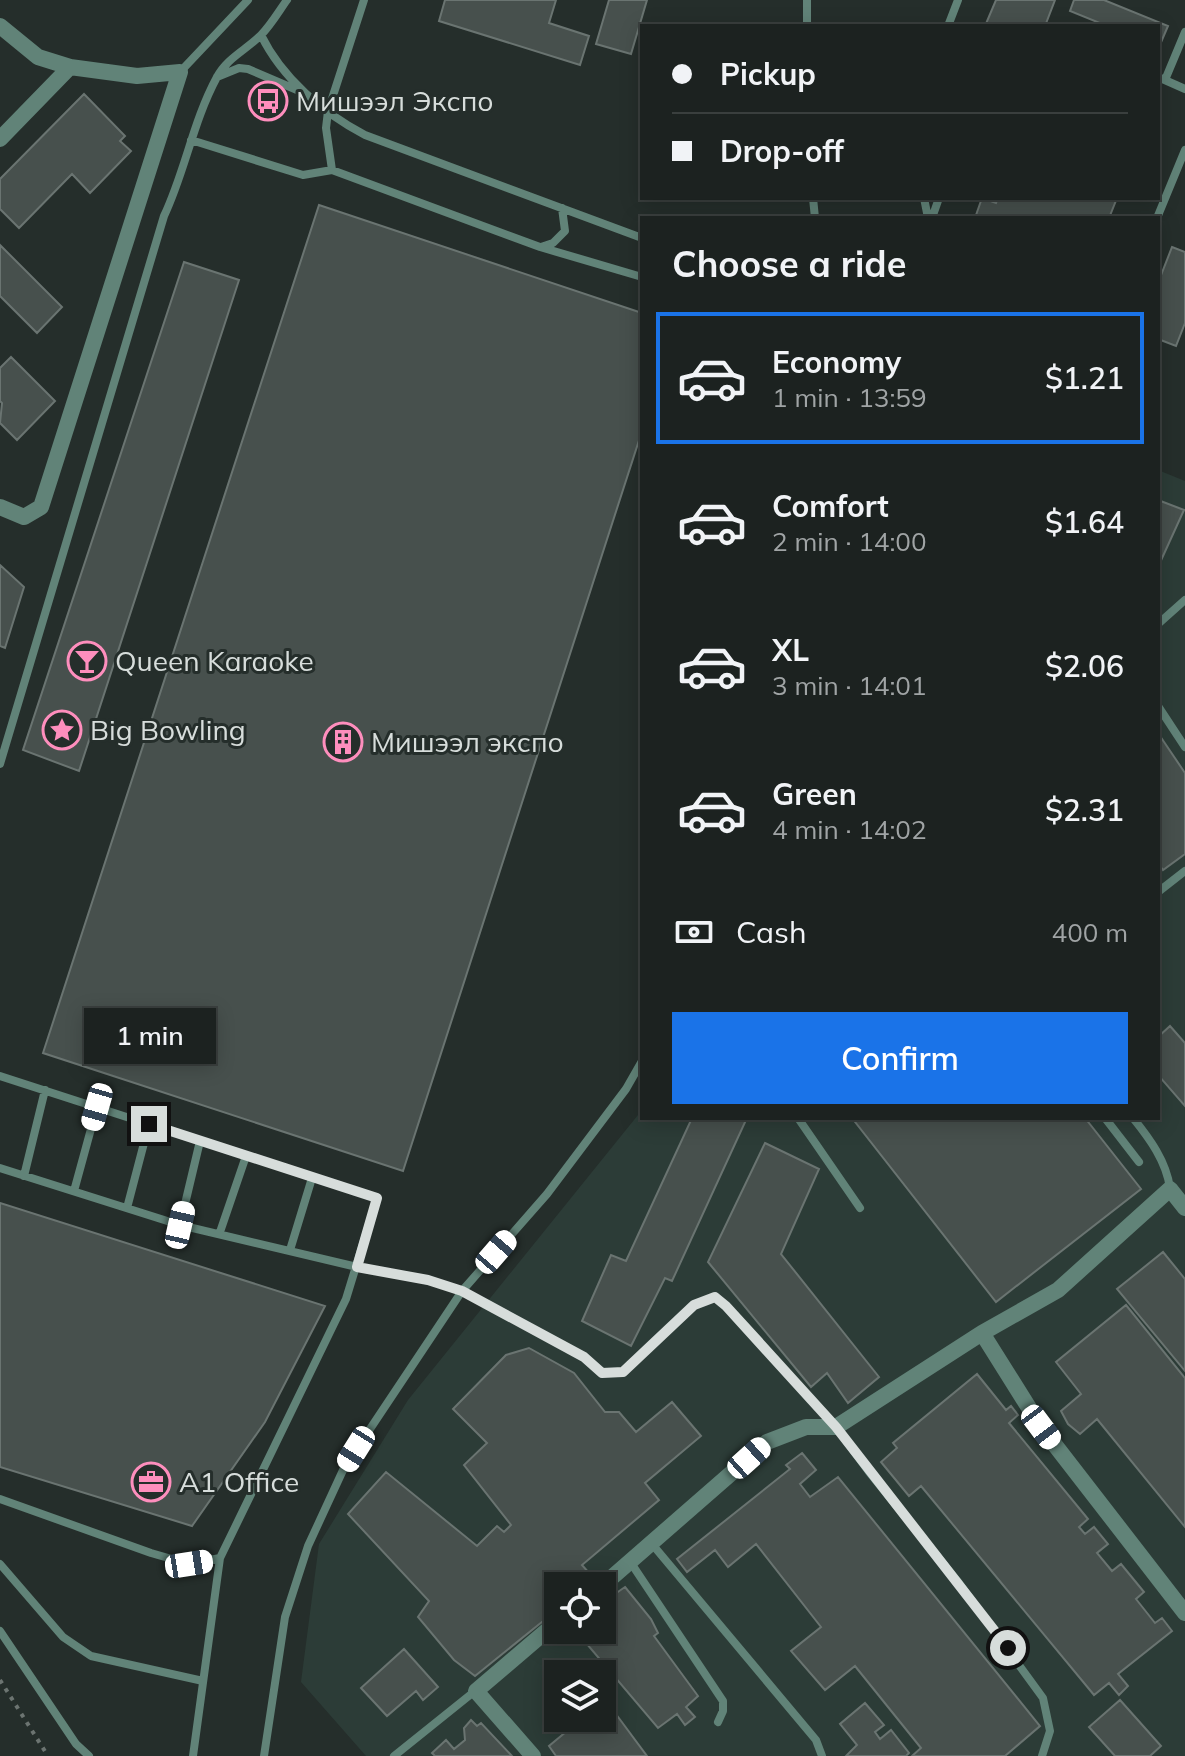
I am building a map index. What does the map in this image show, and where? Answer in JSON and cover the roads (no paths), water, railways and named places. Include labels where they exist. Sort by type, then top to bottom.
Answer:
[{"type":"street","points":[[0,26],[38,57],[70,67],[137,76],[180,72],[41,507],[24,517],[0,507]]},
{"type":"street","points":[[0,139],[70,67]]},
{"type":"street","points":[[616,1575],[767,1442],[806,1427],[836,1427],[982,1333],[1058,1290],[1170,1189],[1185,1208]]},
{"type":"street","points":[[982,1333],[1041,1427],[1185,1613]]},
{"type":"street","points":[[533,1756],[476,1691],[544,1633]]},
{"type":"lane","points":[[180,72],[248,0]]},
{"type":"lane","points":[[0,764],[164,216],[178,186],[191,140],[216,78],[225,65],[261,35],[287,0]]},
{"type":"lane","points":[[332,170],[326,128],[328,111],[364,0]]},
{"type":"lane","points":[[807,0],[807,24]]},
{"type":"lane","points":[[949,24],[958,0]]},
{"type":"lane","points":[[1185,32],[1162,79],[1185,89]]},
{"type":"lane","points":[[261,35],[275,60],[309,94],[337,119],[365,135],[640,237]]},
{"type":"lane","points":[[216,78],[239,68],[248,69],[309,94]]},
{"type":"lane","points":[[191,140],[303,175],[332,170],[540,247],[640,276]]},
{"type":"lane","points":[[1158,216],[1185,150]]},
{"type":"lane","points":[[540,247],[553,243],[565,231],[562,208]]},
{"type":"lane","points":[[1160,622],[1185,600]]},
{"type":"lane","points":[[1160,709],[1185,747]]},
{"type":"lane","points":[[1160,890],[1185,871]]},
{"type":"lane","points":[[264,1756],[285,1617],[308,1546],[344,1468],[462,1291],[547,1194],[626,1089],[640,1064]]},
{"type":"lane","points":[[0,1076],[377,1198],[346,1299],[220,1558],[193,1756]]},
{"type":"lane","points":[[24,1176],[45,1090]]},
{"type":"lane","points":[[74,1191],[97,1107]]},
{"type":"lane","points":[[799,1120],[860,1208]]},
{"type":"lane","points":[[1107,1120],[1139,1162]]},
{"type":"lane","points":[[1135,1120],[1149,1138],[1166,1169],[1170,1189]]},
{"type":"lane","points":[[127,1208],[149,1124]]},
{"type":"lane","points":[[180,1225],[200,1141]]},
{"type":"lane","points":[[220,1232],[246,1156]]},
{"type":"lane","points":[[0,1168],[180,1225],[220,1232],[357,1267],[428,1280],[462,1291],[584,1357],[602,1373],[623,1372],[694,1305],[715,1297],[836,1427],[959,1583],[1043,1698],[1050,1731],[1042,1756]]},
{"type":"lane","points":[[290,1250],[312,1178]]},
{"type":"lane","points":[[0,1499],[189,1564],[220,1558]]},
{"type":"lane","points":[[652,1544],[816,1740],[822,1756]]},
{"type":"lane","points":[[631,1563],[723,1701],[718,1722]]},
{"type":"lane","points":[[0,1564],[63,1637],[91,1656],[203,1681]]},
{"type":"lane","points":[[0,1631],[76,1744],[89,1756]]},
{"type":"lane","points":[[394,1756],[476,1691]]},
{"type":"place","name":"Мишээл Экспо","points":[[268,101]]},
{"type":"place","name":"Queen Karaoke","points":[[87,661]]},
{"type":"place","name":"Big Bowling","points":[[62,730]]},
{"type":"place","name":"Мишээл экспо","points":[[343,742]]},
{"type":"place","name":"A1 Office","points":[[151,1482]]}]
